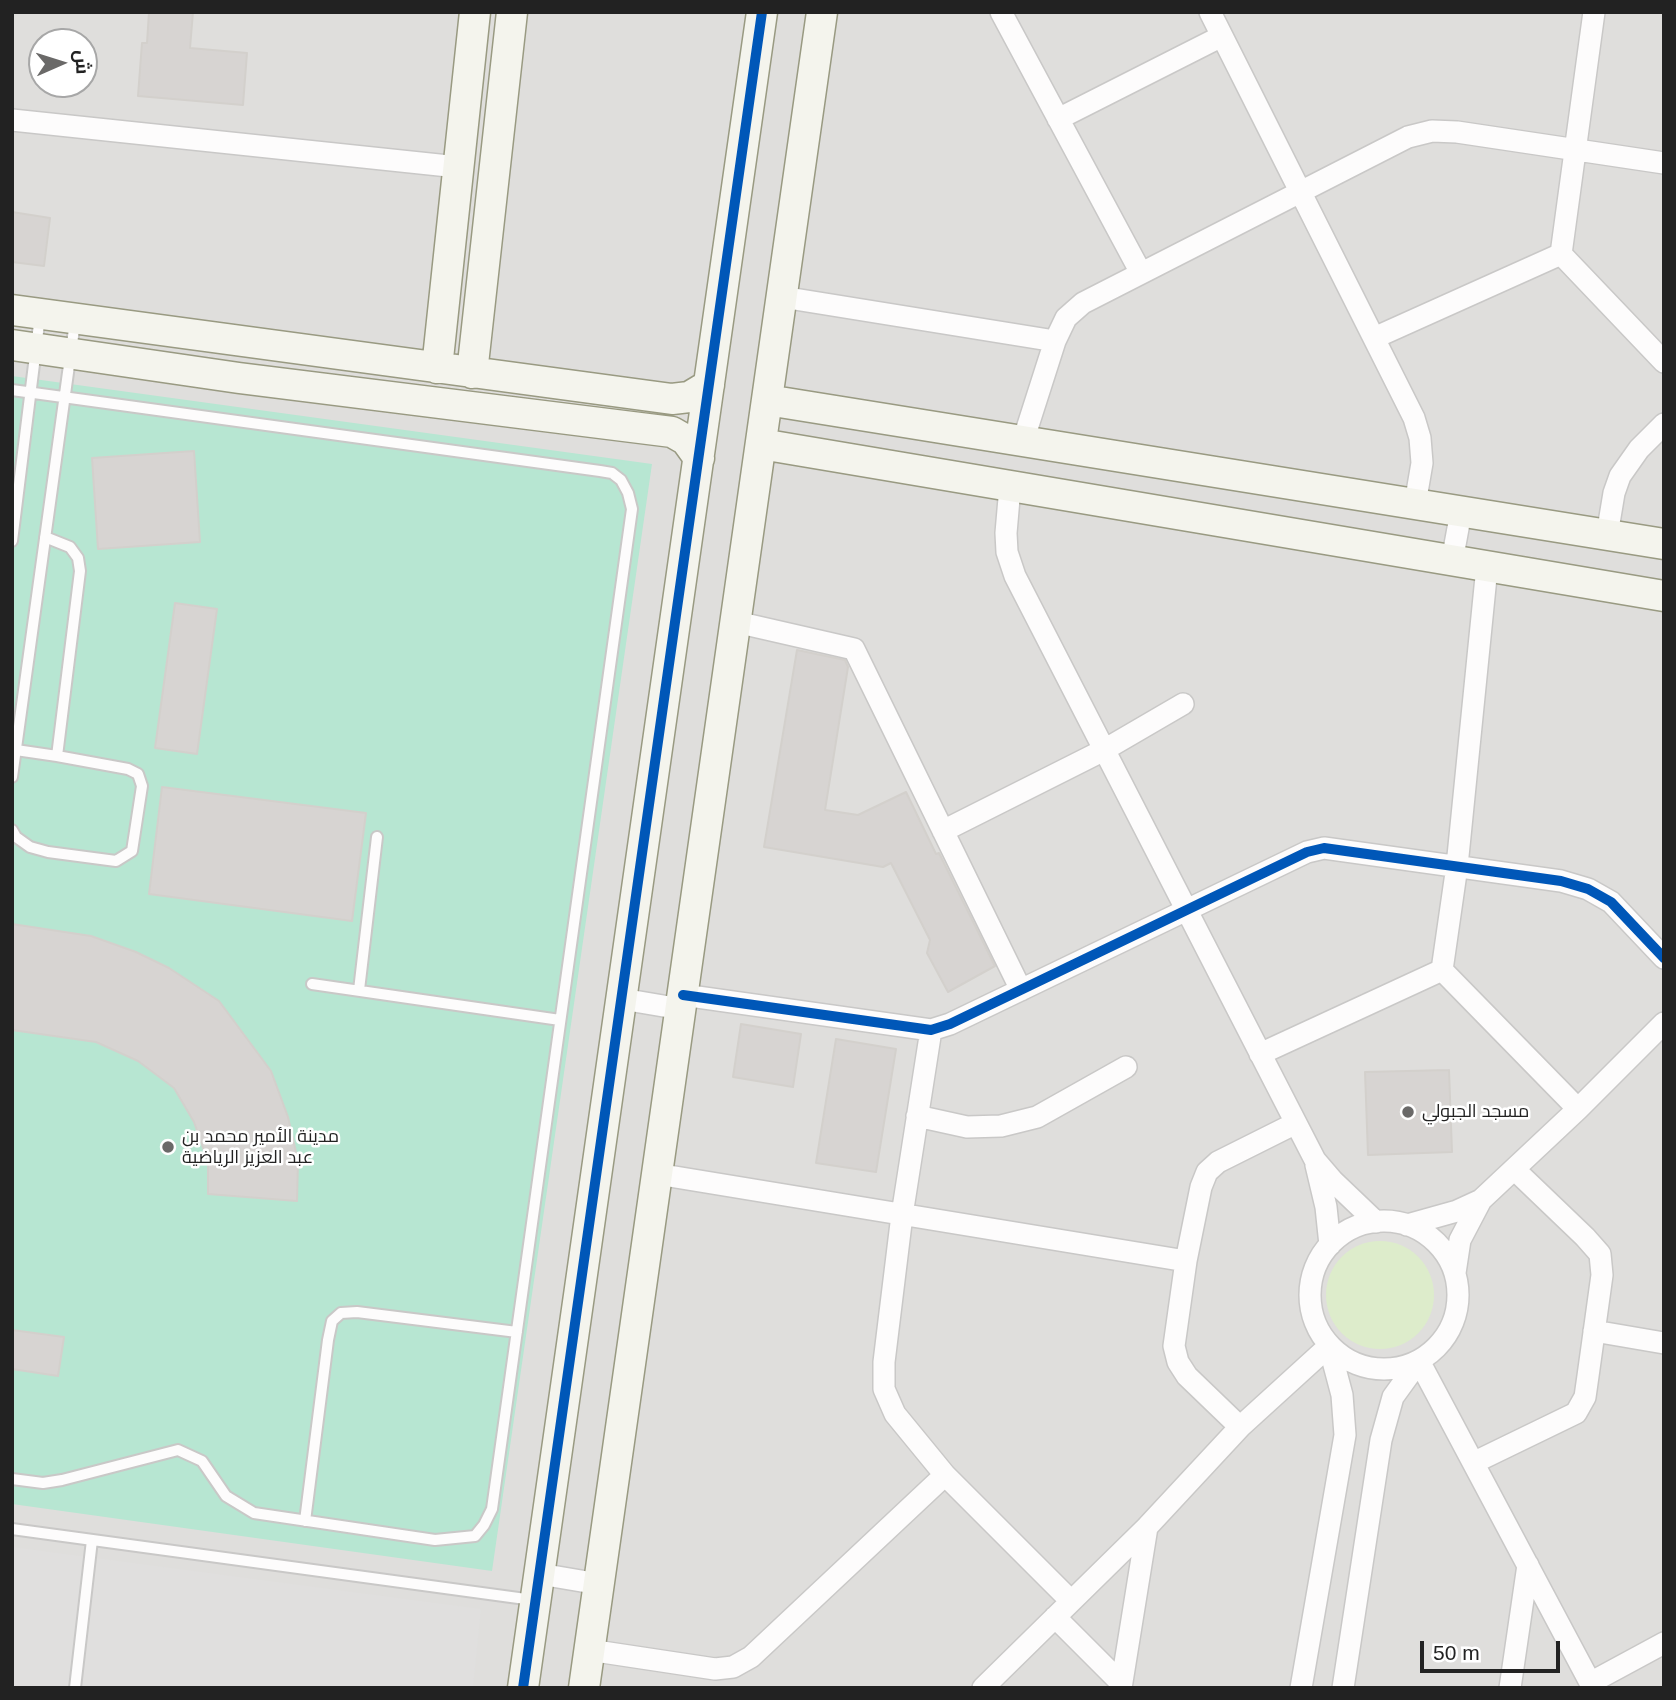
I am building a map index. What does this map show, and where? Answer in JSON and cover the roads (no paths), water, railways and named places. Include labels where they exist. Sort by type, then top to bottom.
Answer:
[{"type":"street","points":[[437,368],[475,12]]},
{"type":"street","points":[[472,373],[512,12]]},
{"type":"street","points":[[523,1688],[762,12]]},
{"type":"street","points":[[584,1688],[822,12]]},
{"type":"street","points":[[1001,12],[1141,274]]},
{"type":"street","points":[[1210,12],[1414,418],[1420,439],[1422,463],[1415,504]]},
{"type":"street","points":[[1561,254],[1594,12]]},
{"type":"street","points":[[1058,119],[1222,36]]},
{"type":"street","points":[[12,120],[458,167]]},
{"type":"street","points":[[1023,441],[1055,341],[1066,318],[1083,303],[1408,137],[1432,131],[1457,132],[1664,163]]},
{"type":"street","points":[[1374,338],[1561,254]]},
{"type":"street","points":[[1561,254],[1664,362]]},
{"type":"street","points":[[782,297],[1055,341]]},
{"type":"street","points":[[26,312],[672,399],[690,397],[709,385]]},
{"type":"street","points":[[25,347],[239,378],[672,432],[686,440],[699,458]]},
{"type":"street","points":[[767,400],[1664,544]]},
{"type":"street","points":[[1607,535],[1620,476],[1639,449],[1664,424]]},
{"type":"street","points":[[761,444],[1664,596]]},
{"type":"street","points":[[1010,486],[1007,552],[1015,576],[1315,1160],[1376,1222]]},
{"type":"street","points":[[1452,561],[1461,512]]},
{"type":"street","points":[[1442,970],[1457,866],[1487,567]]},
{"type":"street","points":[[736,622],[854,649],[1021,990]]},
{"type":"street","points":[[943,831],[1104,750],[1183,704]]},
{"type":"street","points":[[622,999],[682,1002],[931,1030],[950,1024],[1307,852],[1324,848],[1561,881],[1588,889],[1611,902],[1664,958]]},
{"type":"street","points":[[1260,1054],[1442,970]]},
{"type":"street","points":[[1442,970],[1577,1109]]},
{"type":"street","points":[[1407,1225],[1449,1214],[1480,1200],[1664,1023]]},
{"type":"street","points":[[931,1030],[902,1215],[884,1362],[884,1389],[895,1414],[945,1475],[1071,1601]]},
{"type":"street","points":[[917,1116],[967,1127],[1001,1126],[1037,1117],[1126,1067]]},
{"type":"street","points":[[1240,1427],[1186,1376],[1178,1362],[1174,1346],[1186,1261],[1201,1187],[1207,1172],[1218,1161],[1296,1123]]},
{"type":"street","points":[[1315,1160],[1326,1207],[1330,1245]]},
{"type":"street","points":[[1475,1462],[1576,1413],[1585,1397],[1602,1275],[1600,1254],[1514,1169]]},
{"type":"street","points":[[657,1174],[1186,1261]]},
{"type":"street","points":[[1343,1688],[1381,1440],[1393,1397],[1419,1361],[1438,1346],[1452,1325],[1458,1301],[1455,1276],[1460,1240],[1480,1200]]},
{"type":"street","points":[[1419,1361],[1396,1369],[1371,1369],[1348,1361],[1329,1346],[1315,1325],[1309,1301],[1311,1277],[1321,1255],[1338,1237],[1359,1225],[1383,1221],[1407,1225],[1428,1236],[1445,1254],[1455,1276]]},
{"type":"street","points":[[1594,1331],[1664,1343]]},
{"type":"street","points":[[983,1688],[1147,1527],[1240,1427],[1329,1346]]},
{"type":"street","points":[[1301,1688],[1345,1435],[1342,1395],[1329,1346]]},
{"type":"street","points":[[1419,1361],[1592,1686],[1664,1643]]},
{"type":"street","points":[[589,1650],[715,1669],[733,1667],[751,1657],[945,1475]]},
{"type":"street","points":[[1121,1686],[1147,1527]]},
{"type":"street","points":[[1510,1688],[1528,1565]]},
{"type":"street","points":[[538,1587],[599,1584]]},
{"type":"street","points":[[1055,1617],[1121,1686]]},
{"type":"lane","points":[[12,541],[32,393],[25,347],[26,312]]},
{"type":"lane","points":[[12,777],[75,318]]},
{"type":"lane","points":[[12,390],[612,473],[621,480],[632,509],[492,1508],[484,1525],[475,1536],[435,1540],[254,1513],[226,1496],[202,1461],[178,1450],[62,1480],[43,1483],[12,1479]]},
{"type":"lane","points":[[46,537],[70,547],[78,558],[80,571],[57,756]]},
{"type":"lane","points":[[12,830],[16,837],[30,847],[116,861],[132,851],[142,786],[138,774],[128,768],[16,750]]},
{"type":"lane","points":[[359,990],[377,837]]},
{"type":"lane","points":[[312,984],[561,1020]]},
{"type":"lane","points":[[305,1521],[332,1321],[341,1313],[357,1312],[517,1332]]},
{"type":"lane","points":[[12,1529],[92,1540],[538,1587]]},
{"type":"lane","points":[[75,1688],[92,1540]]},
{"type":"place","name":"مسجد الجبولي","points":[[1408,1112]]},
{"type":"place","name":"مدينة الأمير محمد بن عبد العزيز الرياضية","points":[[168,1147]]}]
